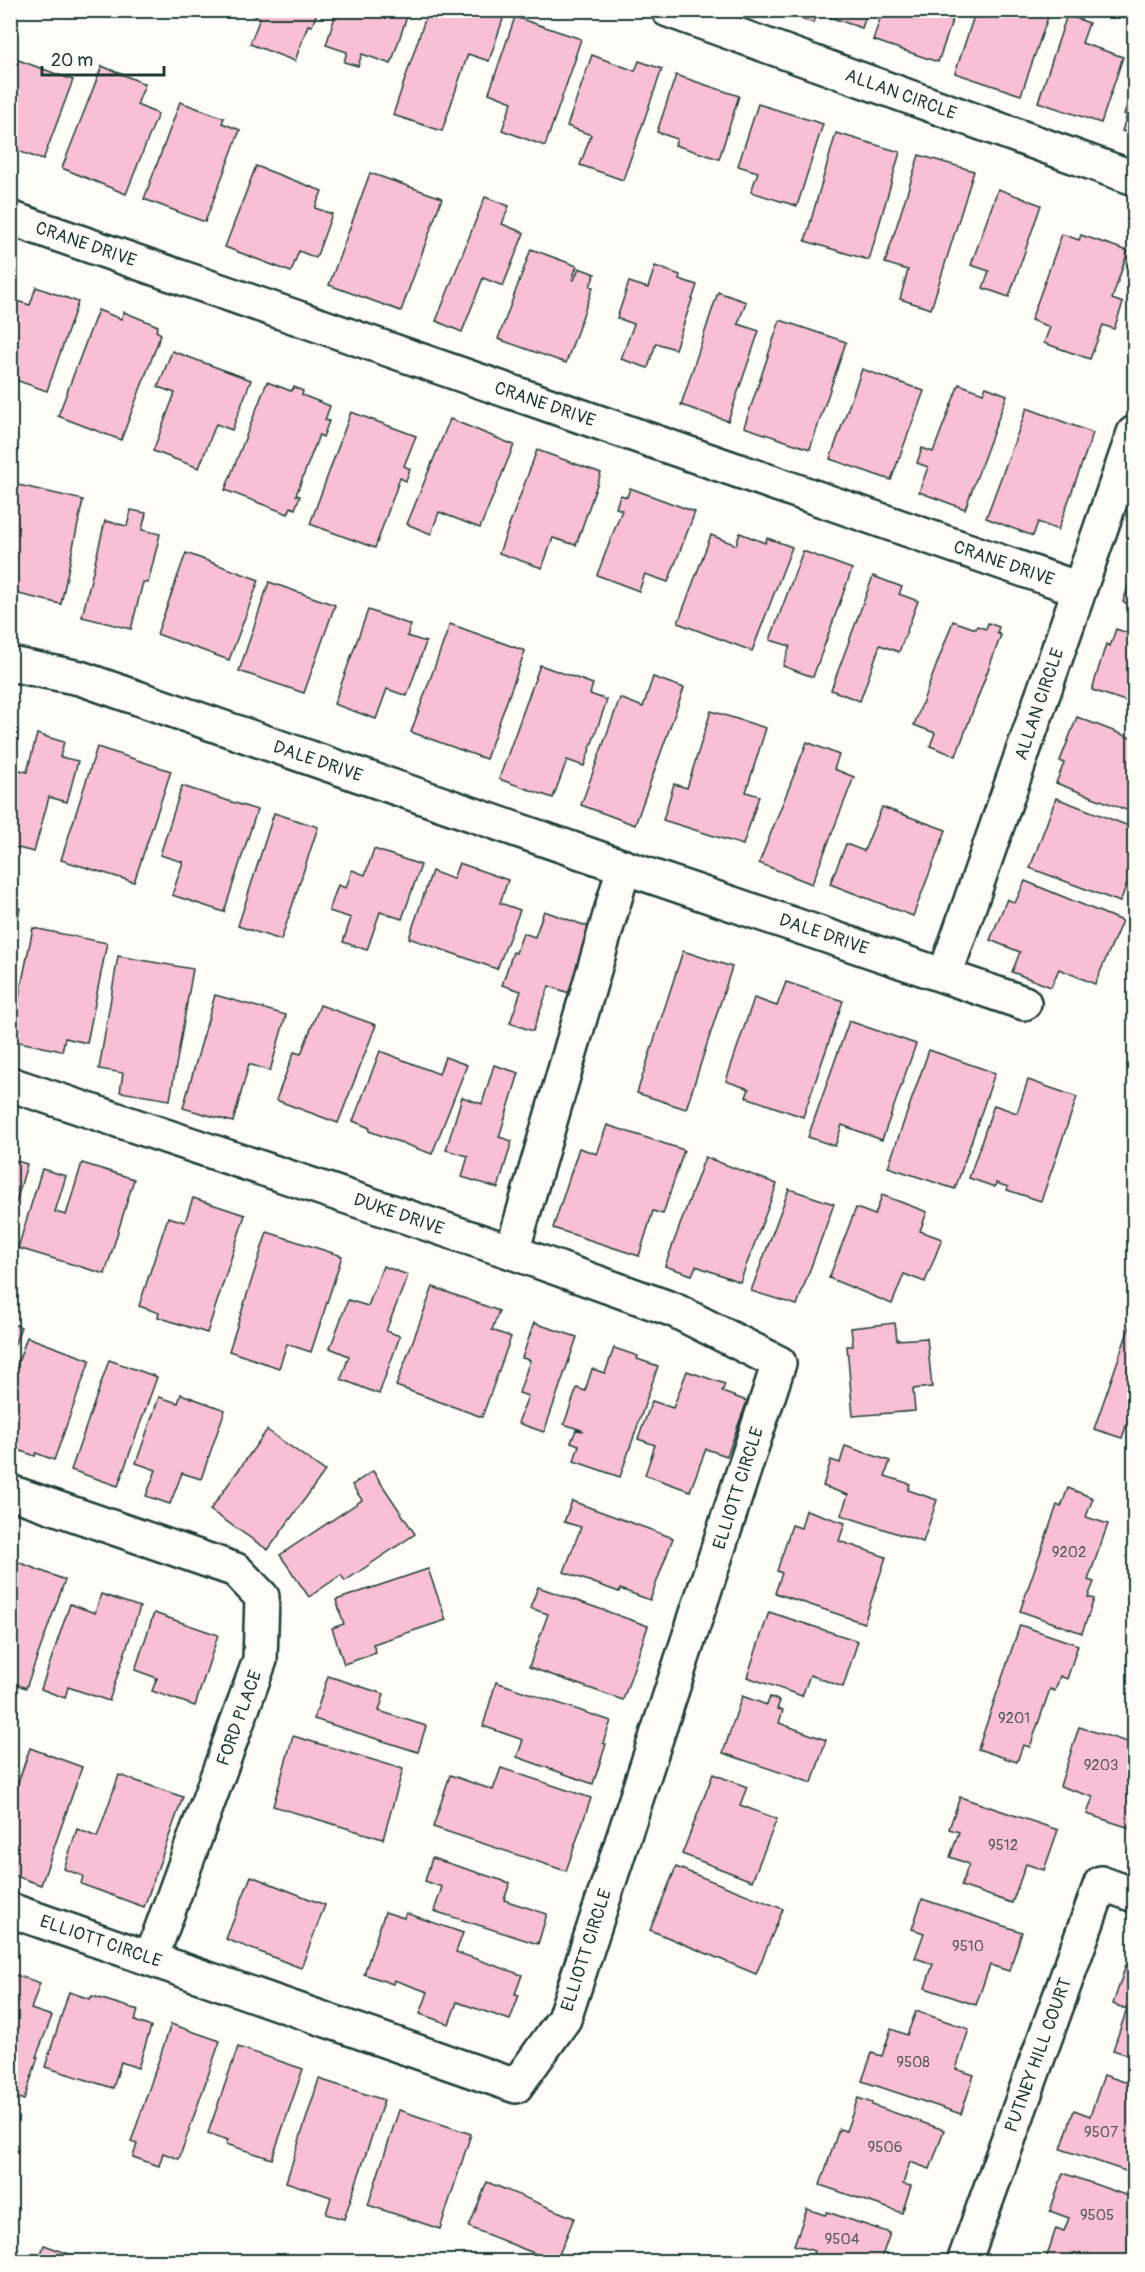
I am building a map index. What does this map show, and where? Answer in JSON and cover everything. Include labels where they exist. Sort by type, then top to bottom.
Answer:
[{"type":"street","name":"ALLAN CIRCLE","points":[[668,10],[1134,178]]},
{"type":"street","name":"CRANE DRIVE","points":[[10,218],[1079,589]]},
{"type":"street","name":"ALLAN CIRCLE","points":[[945,975],[1134,433]]},
{"type":"street","name":"DALE DRIVE","points":[[10,664],[80,678],[1024,1003]]},
{"type":"street","points":[[512,1252],[624,867]]},
{"type":"street","name":"DUKE DRIVE","points":[[10,1083],[512,1252],[674,1310],[779,1363]]},
{"type":"street","name":"ELLIOTT CIRCLE","points":[[10,1910],[516,2086],[564,2019],[779,1363]]},
{"type":"street","name":"FORD PLACE","points":[[10,1492],[236,1570],[262,1598],[260,1660],[151,1958]]},
{"type":"street","name":"PUTNEY HILL COURT","points":[[964,2262],[1101,1883],[1134,1895]]},
{"type":"building","points":[[318,10],[312,26],[308,25],[295,61],[250,44],[260,18],[241,11]]},
{"type":"building","points":[[337,10],[409,10],[391,64],[362,54],[358,66],[344,62],[347,52],[326,45]]},
{"type":"building","points":[[428,10],[437,10],[454,16],[455,10],[506,10],[489,61],[468,54],[442,131],[393,115]]},
{"type":"building","points":[[787,10],[868,10],[862,28],[817,13],[814,23],[786,14]]},
{"type":"building","points":[[883,10],[956,10],[938,62],[873,40]]},
{"type":"building","points":[[976,10],[1026,10],[1048,17],[1021,95],[955,73]]},
{"type":"building","points":[[1067,15],[1089,23],[1082,43],[1123,57],[1101,123],[1038,102]]},
{"type":"building","points":[[515,17],[581,39],[545,146],[502,130],[512,102],[489,93]]},
{"type":"building","points":[[592,55],[635,71],[639,61],[662,69],[623,180],[580,165],[591,135],[567,126]]},
{"type":"building","points":[[10,57],[73,80],[43,160],[10,148]]},
{"type":"building","points":[[102,66],[145,84],[137,105],[158,114],[126,194],[62,168]]},
{"type":"building","points":[[676,75],[739,96],[719,159],[675,145],[677,139],[657,132]]},
{"type":"building","points":[[1134,84],[1134,135],[1122,131],[1127,115],[1124,114]]},
{"type":"building","points":[[180,102],[224,118],[222,123],[240,130],[205,222],[144,199]]},
{"type":"building","points":[[758,104],[823,124],[797,206],[751,192],[758,172],[738,166]]},
{"type":"building","points":[[836,133],[900,152],[869,260],[805,241]]},
{"type":"building","points":[[919,155],[974,171],[931,309],[900,299],[908,270],[885,263]]},
{"type":"building","points":[[256,166],[322,191],[315,208],[332,214],[316,258],[299,251],[291,272],[225,247]]},
{"type":"building","points":[[370,173],[442,198],[401,311],[329,285]]},
{"type":"building","points":[[998,189],[1041,205],[1009,297],[983,288],[989,271],[971,265]]},
{"type":"building","points":[[485,197],[509,206],[502,224],[524,233],[503,286],[483,278],[462,332],[436,321]]},
{"type":"building","points":[[1062,234],[1079,240],[1081,235],[1128,251],[1112,299],[1123,303],[1114,329],[1103,325],[1090,359],[1044,343],[1050,327],[1031,320]]},
{"type":"building","points":[[531,249],[577,266],[572,279],[574,280],[579,268],[595,274],[590,286],[593,287],[566,363],[498,339]]},
{"type":"building","points":[[655,266],[680,275],[679,279],[697,285],[675,349],[656,343],[648,368],[621,359],[634,324],[617,318],[629,282],[648,288]]},
{"type":"building","points":[[36,287],[78,302],[47,391],[10,378],[10,299],[30,305]]},
{"type":"building","points":[[718,292],[746,302],[738,324],[759,331],[728,421],[681,405]]},
{"type":"building","points":[[98,310],[121,319],[124,312],[158,326],[156,331],[161,334],[121,440],[58,416]]},
{"type":"building","points":[[780,320],[846,342],[810,449],[744,427]]},
{"type":"building","points":[[172,351],[251,380],[232,430],[216,424],[199,468],[153,451],[175,393],[158,387]]},
{"type":"building","points":[[862,369],[924,391],[891,480],[830,459]]},
{"type":"building","points":[[267,382],[291,391],[294,387],[303,391],[302,395],[330,406],[325,420],[329,421],[323,437],[319,435],[296,495],[300,496],[295,509],[291,507],[288,514],[225,490]]},
{"type":"building","points":[[959,384],[983,393],[986,387],[1007,395],[965,509],[919,492],[928,467],[917,463],[922,448],[933,452]]},
{"type":"building","points":[[1027,408],[1093,433],[1058,530],[1038,522],[1033,536],[986,518]]},
{"type":"building","points":[[351,412],[416,436],[404,466],[410,469],[406,481],[400,478],[375,548],[310,524]]},
{"type":"building","points":[[450,419],[514,445],[480,528],[439,512],[431,534],[407,524]]},
{"type":"building","points":[[537,450],[601,473],[576,545],[553,538],[542,568],[499,553]]},
{"type":"building","points":[[10,483],[83,500],[61,604],[10,592]]},
{"type":"building","points":[[630,488],[695,512],[668,582],[645,574],[639,591],[597,575],[622,510],[616,508],[620,495],[627,497]]},
{"type":"building","points":[[131,510],[146,513],[142,530],[160,534],[148,583],[143,582],[131,629],[82,617],[105,521],[127,526]]},
{"type":"building","points":[[740,533],[765,543],[767,538],[792,547],[752,651],[678,623],[711,535],[736,545]]},
{"type":"building","points":[[803,551],[852,569],[813,677],[783,666],[790,646],[770,640]]},
{"type":"building","points":[[186,553],[259,580],[229,660],[157,634]]},
{"type":"building","points":[[1134,569],[1134,606],[1123,602]]},
{"type":"building","points":[[873,576],[902,587],[899,594],[918,601],[899,652],[880,645],[860,701],[831,690]]},
{"type":"building","points":[[269,582],[335,605],[304,693],[239,671]]},
{"type":"building","points":[[368,610],[411,625],[407,636],[426,642],[407,696],[387,689],[376,719],[334,704]]},
{"type":"building","points":[[953,621],[976,629],[977,626],[986,629],[988,623],[999,627],[997,633],[1001,635],[956,756],[930,746],[935,733],[914,725]]},
{"type":"building","points":[[450,624],[525,651],[486,759],[411,732]]},
{"type":"building","points":[[1116,629],[1134,635],[1134,704],[1092,690],[1106,644],[1110,646]]},
{"type":"building","points":[[540,665],[593,684],[590,694],[607,700],[584,766],[567,760],[553,798],[499,779]]},
{"type":"building","points":[[653,677],[684,688],[635,825],[581,805],[620,698],[643,707]]},
{"type":"building","points":[[711,711],[766,728],[746,792],[759,796],[743,845],[663,820],[674,784],[687,788]]},
{"type":"building","points":[[1077,717],[1134,739],[1134,813],[1056,783],[1064,763],[1060,761]]},
{"type":"building","points":[[37,734],[64,742],[60,757],[78,761],[67,802],[49,797],[34,852],[10,846],[10,767],[27,772]]},
{"type":"building","points":[[807,742],[839,755],[834,769],[854,777],[812,884],[759,863]]},
{"type":"building","points":[[97,747],[171,771],[134,882],[61,860]]},
{"type":"building","points":[[182,786],[257,810],[224,912],[172,895],[183,862],[160,855]]},
{"type":"building","points":[[1056,798],[1134,828],[1134,865],[1120,902],[1030,868]]},
{"type":"building","points":[[882,807],[946,830],[913,916],[830,884],[846,844],[864,851]]},
{"type":"building","points":[[274,813],[318,827],[281,940],[238,926]]},
{"type":"building","points":[[374,849],[421,865],[402,919],[380,912],[367,950],[343,942],[351,918],[329,911],[338,885],[346,888],[352,870],[365,875]]},
{"type":"building","points":[[459,863],[508,880],[500,903],[520,910],[497,969],[409,938],[432,871],[453,879]]},
{"type":"building","points":[[1025,881],[1122,921],[1095,984],[1059,969],[1051,987],[1012,972],[1020,952],[990,940],[1007,899],[1015,903]]},
{"type":"building","points":[[10,906],[20,908],[10,952]]},
{"type":"building","points":[[544,911],[592,928],[569,993],[549,986],[533,1031],[510,1023],[521,991],[502,985],[513,952],[516,953],[523,933],[535,937]]},
{"type":"building","points":[[33,928],[107,943],[87,1043],[65,1038],[62,1051],[10,1040]]},
{"type":"building","points":[[683,951],[732,967],[686,1109],[637,1093]]},
{"type":"building","points":[[118,956],[193,969],[170,1100],[120,1092],[123,1073],[99,1069]]},
{"type":"building","points":[[786,982],[843,1001],[803,1117],[746,1097],[749,1089],[726,1081],[754,998],[777,1006]]},
{"type":"building","points":[[215,995],[286,1015],[270,1071],[249,1064],[233,1122],[183,1108]]},
{"type":"building","points":[[320,1005],[376,1025],[338,1123],[276,1100],[294,1052],[301,1054]]},
{"type":"building","points":[[849,1021],[916,1044],[882,1140],[842,1125],[835,1146],[808,1137]]},
{"type":"building","points":[[929,1050],[995,1073],[955,1189],[888,1167]]},
{"type":"building","points":[[380,1051],[439,1074],[445,1057],[467,1065],[432,1154],[369,1131],[370,1128],[353,1121]]},
{"type":"building","points":[[494,1065],[519,1073],[499,1137],[512,1141],[498,1188],[462,1177],[468,1156],[446,1150],[462,1097],[482,1104]]},
{"type":"building","points":[[1028,1080],[1077,1097],[1041,1201],[1007,1190],[1008,1187],[996,1183],[995,1187],[969,1178],[994,1105],[1017,1113]]},
{"type":"building","points":[[607,1125],[684,1150],[663,1214],[653,1211],[639,1256],[553,1228],[579,1148],[597,1154]]},
{"type":"building","points":[[705,1157],[777,1184],[740,1282],[696,1266],[692,1275],[665,1266]]},
{"type":"building","points":[[10,1159],[27,1164],[10,1224]]},
{"type":"building","points":[[82,1163],[134,1179],[105,1274],[18,1248],[42,1169],[66,1176],[55,1212],[66,1215]]},
{"type":"building","points":[[789,1189],[834,1204],[797,1305],[751,1291]]},
{"type":"building","points":[[882,1195],[927,1212],[920,1231],[942,1239],[925,1282],[904,1274],[892,1304],[829,1278],[856,1208],[875,1215]]},
{"type":"building","points":[[193,1198],[245,1215],[207,1333],[158,1317],[159,1313],[139,1306],[168,1217],[185,1222]]},
{"type":"building","points":[[267,1232],[342,1256],[311,1352],[287,1344],[279,1368],[229,1351]]},
{"type":"building","points":[[383,1266],[408,1275],[386,1331],[400,1336],[379,1394],[341,1379],[349,1356],[330,1348],[348,1300],[368,1306]]},
{"type":"building","points":[[433,1287],[499,1311],[492,1330],[511,1337],[482,1417],[396,1386]]},
{"type":"building","points":[[1134,1314],[1134,1423],[1128,1420],[1122,1438],[1094,1429]]},
{"type":"building","points":[[10,1323],[21,1327],[10,1357]]},
{"type":"building","points":[[534,1323],[577,1337],[544,1432],[518,1423],[528,1396],[519,1393],[530,1360],[522,1358]]},
{"type":"building","points":[[895,1323],[897,1340],[927,1338],[932,1387],[913,1389],[915,1411],[853,1416],[847,1346],[853,1346],[851,1328]]},
{"type":"building","points":[[27,1337],[90,1360],[54,1460],[10,1447],[12,1441],[10,1440],[10,1385]]},
{"type":"building","points":[[614,1348],[658,1366],[620,1477],[574,1461],[579,1445],[571,1442],[576,1430],[584,1431],[564,1424],[577,1388],[585,1391],[592,1369],[605,1373]]},
{"type":"building","points":[[109,1360],[157,1377],[118,1486],[71,1470]]},
{"type":"building","points":[[687,1371],[725,1384],[722,1392],[747,1401],[727,1456],[706,1449],[690,1491],[645,1475],[655,1445],[638,1439],[652,1401],[673,1408]]},
{"type":"building","points":[[181,1394],[225,1410],[201,1479],[182,1473],[170,1504],[146,1496],[156,1470],[136,1463],[159,1397],[178,1403]]},
{"type":"building","points":[[267,1430],[325,1471],[268,1550],[210,1510]]},
{"type":"building","points":[[845,1446],[890,1461],[885,1476],[910,1484],[908,1490],[937,1500],[923,1542],[841,1515],[848,1495],[823,1486],[831,1460],[840,1463]]},
{"type":"building","points":[[373,1471],[415,1534],[345,1581],[341,1575],[309,1597],[280,1555],[362,1500],[352,1485]]},
{"type":"building","points":[[1068,1488],[1093,1498],[1086,1517],[1108,1524],[1088,1580],[1094,1582],[1088,1597],[1094,1599],[1082,1633],[1020,1611],[1057,1505],[1061,1507]]},
{"type":"building","points":[[572,1501],[673,1538],[650,1600],[620,1589],[619,1592],[564,1572],[581,1527],[564,1522]]},
{"type":"building","points":[[806,1510],[845,1523],[839,1541],[886,1557],[864,1623],[775,1593],[782,1573],[777,1571],[792,1525],[801,1528]]},
{"type":"building","points":[[10,1559],[65,1580],[26,1688],[10,1682]]},
{"type":"building","points":[[428,1569],[446,1620],[373,1644],[376,1653],[344,1664],[332,1628],[344,1624],[336,1600]]},
{"type":"building","points":[[538,1587],[648,1626],[623,1700],[529,1667],[548,1614],[530,1608]]},
{"type":"building","points":[[101,1594],[140,1607],[109,1701],[68,1687],[65,1698],[41,1689],[70,1604],[95,1613]]},
{"type":"building","points":[[769,1612],[858,1641],[843,1687],[810,1675],[802,1696],[747,1677]]},
{"type":"building","points":[[154,1613],[218,1635],[195,1706],[152,1691],[157,1678],[135,1670]]},
{"type":"building","points":[[1020,1625],[1078,1645],[1067,1679],[1060,1676],[1055,1691],[1050,1689],[1030,1747],[1023,1745],[1017,1762],[978,1749]]},
{"type":"building","points":[[328,1676],[384,1694],[379,1711],[426,1726],[418,1752],[314,1719]]},
{"type":"building","points":[[496,1682],[611,1721],[593,1784],[517,1757],[523,1740],[483,1726]]},
{"type":"building","points":[[742,1696],[767,1705],[770,1697],[780,1701],[777,1709],[783,1710],[779,1723],[826,1740],[812,1783],[723,1753]]},
{"type":"building","points":[[1079,1727],[1134,1744],[1133,1829],[1087,1814],[1093,1797],[1060,1786]]},
{"type":"building","points":[[293,1736],[403,1769],[383,1839],[273,1806]]},
{"type":"building","points":[[30,1748],[82,1767],[41,1885],[10,1874],[10,1806]]},
{"type":"building","points":[[501,1768],[591,1798],[566,1871],[433,1827],[450,1775],[493,1790]]},
{"type":"building","points":[[713,1774],[747,1787],[740,1805],[777,1819],[752,1881],[682,1854]]},
{"type":"building","points":[[119,1775],[183,1797],[144,1907],[81,1884],[83,1876],[64,1869],[77,1829],[97,1837]]},
{"type":"building","points":[[960,1797],[1058,1830],[1044,1870],[1026,1864],[1012,1903],[961,1886],[969,1864],[950,1857],[959,1832],[949,1829]]},
{"type":"building","points":[[432,1858],[510,1883],[504,1900],[547,1914],[538,1944],[434,1911],[442,1887],[425,1881]]},
{"type":"building","points":[[676,1867],[783,1909],[756,1974],[650,1930]]},
{"type":"building","points":[[251,1876],[325,1905],[301,1968],[226,1939]]},
{"type":"building","points":[[922,1899],[1022,1932],[1009,1971],[990,1965],[976,2005],[925,1988],[933,1964],[915,1958],[924,1933],[912,1929]]},
{"type":"building","points":[[385,1912],[404,1918],[406,1913],[463,1933],[456,1952],[522,1975],[515,1994],[519,1995],[510,2020],[457,2002],[449,2024],[420,2014],[428,1992],[394,1980],[393,1984],[364,1974]]},
{"type":"building","points":[[1126,1965],[1134,1968],[1134,2057],[1113,2050],[1127,2009],[1113,2004]]},
{"type":"building","points":[[16,1975],[40,1983],[31,2009],[52,2016],[36,2057],[38,2057],[24,2100],[10,2095],[10,1990]]},
{"type":"building","points":[[69,1992],[90,1999],[92,1996],[138,2010],[135,2021],[151,2027],[138,2068],[121,2062],[113,2088],[45,2067]]},
{"type":"building","points":[[916,2011],[969,2029],[956,2069],[974,2075],[961,2114],[862,2081],[872,2053],[882,2056],[891,2029],[907,2035]]},
{"type":"building","points":[[171,2024],[220,2041],[179,2159],[163,2153],[159,2166],[133,2157],[137,2144],[131,2142]]},
{"type":"building","points":[[238,2047],[303,2069],[272,2159],[226,2144],[228,2140],[208,2133]]},
{"type":"building","points":[[1104,2075],[1134,2085],[1134,2174],[1061,2149],[1074,2110],[1090,2116]]},
{"type":"building","points":[[319,2079],[384,2100],[344,2219],[326,2214],[331,2197],[286,2182]]},
{"type":"building","points":[[858,2098],[944,2130],[930,2169],[910,2162],[903,2184],[911,2186],[902,2213],[820,2185],[839,2129],[846,2131]]},
{"type":"building","points":[[399,2110],[471,2134],[440,2229],[368,2205]]},
{"type":"building","points":[[1063,2173],[1134,2198],[1134,2245],[1129,2262],[1045,2262],[1056,2228],[1064,2231],[1069,2218],[1050,2211]]},
{"type":"building","points":[[487,2182],[574,2218],[556,2262],[469,2227]]},
{"type":"building","points":[[807,2209],[825,2215],[827,2212],[890,2233],[880,2262],[810,2262],[814,2251],[794,2245]]},
{"type":"building","points":[[44,2245],[91,2262],[38,2262]]}]
